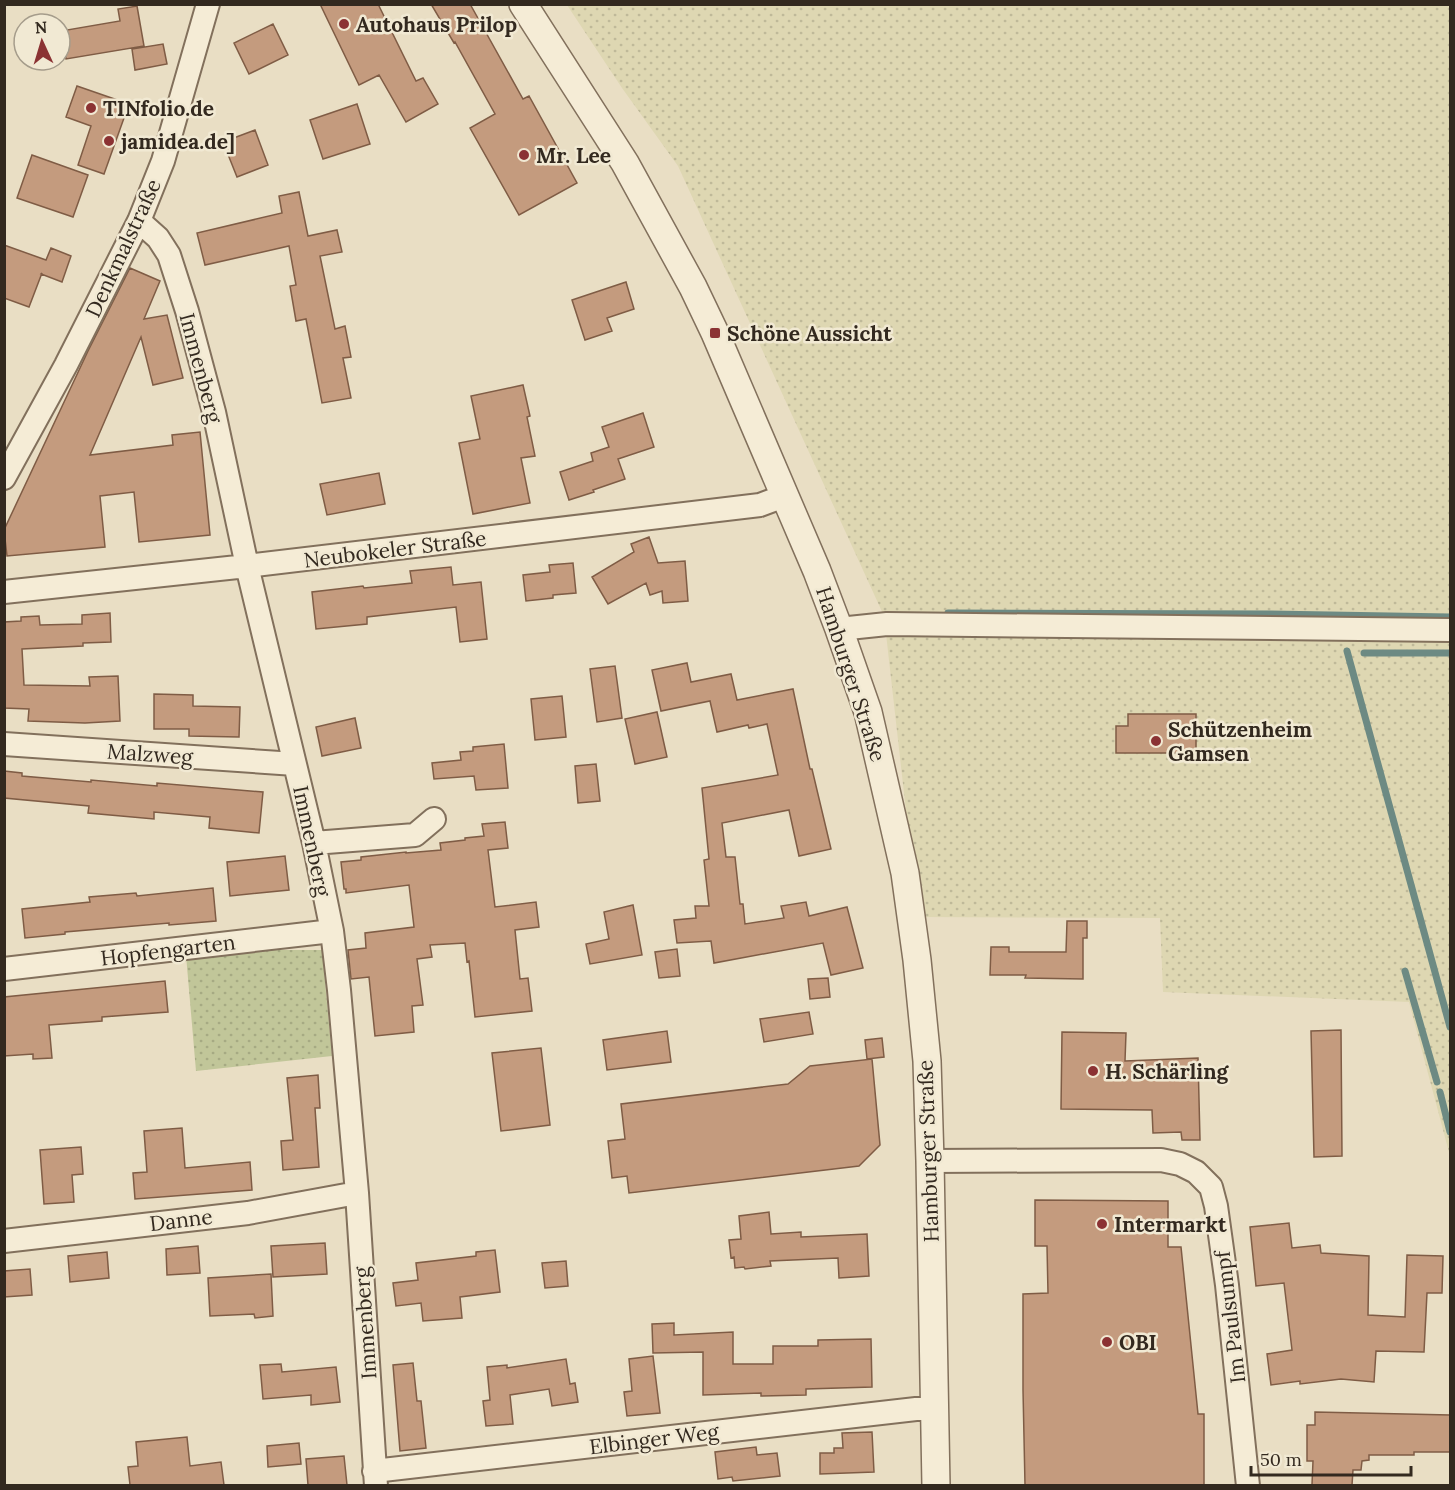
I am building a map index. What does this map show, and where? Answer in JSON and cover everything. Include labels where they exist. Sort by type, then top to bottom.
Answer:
[{"type":"street","name":"Denkmalstraße","points":[[4,478],[66,365],[139,221],[163,161],[208,4]]},
{"type":"street","name":"Hamburger Straße","points":[[523,4],[625,163],[672,247],[715,333],[817,571],[867,712],[905,873],[917,960],[927,1061],[936,1485]]},
{"type":"street","name":"Immenberg","points":[[139,221],[158,238],[169,255],[187,311],[214,411],[247,566],[314,843],[332,931],[357,1192],[375,1478]]},
{"type":"street","name":"Neubokeler Straße","points":[[4,592],[247,566],[760,505],[784,496]]},
{"type":"street","points":[[839,629],[887,624],[1450,630]]},
{"type":"street","name":"Malzweg","points":[[4,744],[295,764]]},
{"type":"street","points":[[314,843],[415,835],[434,819]]},
{"type":"street","name":"Hopfengarten","points":[[4,969],[332,931]]},
{"type":"street","name":"Im Paulsumpf","points":[[930,1161],[1161,1160],[1180,1164],[1196,1172],[1211,1187],[1216,1206],[1227,1285],[1248,1485]]},
{"type":"street","name":"Danne","points":[[4,1240],[248,1213],[357,1192]]},
{"type":"street","name":"Elbinger Weg","points":[[375,1478],[916,1409],[934,1409]]},
{"type":"shaded area","points":[[567,5],[1450,5],[1450,1156],[1409,1002],[1163,992],[1160,918],[918,917],[884,616],[678,166],[622,88]]},
{"type":"green space","points":[[250,950],[322,950],[332,1056],[196,1071],[186,955]]},
{"type":"building","points":[[320,4],[378,4],[416,81],[423,78],[438,104],[406,122],[379,75],[359,85]]},
{"type":"building","name":"Mr. Lee","points":[[431,4],[470,4],[523,99],[529,96],[577,183],[519,215],[470,128],[495,114]]},
{"type":"building","points":[[137,6],[144,46],[72,58],[72,29],[120,21],[118,9]]},
{"type":"building","points":[[273,24],[288,55],[249,74],[234,43]]},
{"type":"building","points":[[163,44],[167,64],[135,70],[132,49]]},
{"type":"building","points":[[77,86],[129,104],[104,174],[78,165],[91,126],[66,117]]},
{"type":"building","points":[[357,104],[370,144],[323,159],[310,120]]},
{"type":"building","points":[[255,130],[268,165],[237,177],[223,142]]},
{"type":"building","points":[[32,155],[88,175],[73,217],[17,198]]},
{"type":"building","points":[[299,192],[308,236],[337,230],[342,252],[320,256],[335,329],[345,326],[351,357],[343,358],[351,398],[322,403],[306,319],[296,321],[290,286],[296,285],[289,246],[205,265],[197,233],[282,213],[279,196]]},
{"type":"building","points":[[4,245],[46,260],[51,248],[71,256],[62,282],[42,274],[29,307],[4,298]]},
{"type":"building","points":[[130,268],[160,281],[144,319],[167,315],[183,378],[153,385],[141,337],[90,455],[173,445],[172,435],[200,432],[210,535],[139,542],[134,492],[100,496],[105,547],[7,556],[4,530],[88,351]]},
{"type":"building","points":[[626,282],[634,309],[607,318],[612,331],[585,340],[572,300]]},
{"type":"building","points":[[523,385],[535,456],[521,458],[530,503],[473,514],[459,443],[480,439],[471,396]]},
{"type":"building","points":[[643,413],[654,447],[618,459],[625,479],[569,500],[560,472],[593,461],[591,453],[609,447],[602,427]]},
{"type":"building","points":[[379,473],[385,504],[327,515],[320,484]]},
{"type":"building","points":[[649,537],[658,563],[685,561],[688,601],[663,603],[662,591],[650,595],[646,583],[608,604],[592,577],[634,552],[631,544]]},
{"type":"building","points":[[573,563],[576,593],[526,601],[523,575],[550,572],[549,565]]},
{"type":"building","points":[[451,567],[453,585],[481,582],[487,639],[460,642],[456,607],[367,617],[367,624],[316,629],[312,592],[412,583],[410,571]]},
{"type":"building","points":[[110,613],[111,642],[22,649],[24,685],[90,686],[89,677],[118,676],[120,721],[85,723],[28,721],[29,709],[4,708],[4,622],[21,621],[21,617],[39,616],[40,625],[82,624],[82,615]]},
{"type":"building","points":[[687,663],[691,682],[731,674],[737,700],[793,689],[810,769],[812,769],[831,849],[799,856],[789,810],[722,823],[726,857],[735,857],[740,904],[743,904],[745,924],[784,918],[781,906],[806,902],[809,916],[847,907],[863,968],[831,975],[823,943],[714,963],[711,941],[677,943],[674,920],[696,918],[695,906],[709,906],[704,860],[709,859],[702,788],[778,775],[767,724],[749,728],[748,725],[717,732],[710,701],[661,711],[652,670]]},
{"type":"building","points":[[615,666],[622,718],[597,722],[590,669]]},
{"type":"building","points":[[154,694],[193,695],[193,706],[240,707],[239,737],[189,736],[189,729],[154,729]]},
{"type":"building","points":[[562,696],[566,737],[535,740],[531,699]]},
{"type":"building","points":[[657,712],[667,757],[635,764],[625,719]]},
{"type":"building","name":"Schützenheim Gamsen","points":[[1128,714],[1196,714],[1196,753],[1116,753],[1116,726],[1128,726]]},
{"type":"building","points":[[355,718],[361,748],[322,756],[316,727]]},
{"type":"building","points":[[504,744],[508,788],[476,790],[474,776],[434,779],[432,763],[461,760],[460,752],[473,751],[473,747]]},
{"type":"building","points":[[596,764],[600,801],[578,803],[575,766]]},
{"type":"building","points":[[4,771],[22,773],[22,776],[91,782],[91,780],[157,786],[157,783],[263,792],[259,833],[209,828],[210,817],[154,812],[154,819],[88,813],[89,806],[4,798]]},
{"type":"building","points":[[505,822],[508,848],[488,850],[495,907],[536,902],[539,927],[515,930],[520,979],[528,978],[532,1011],[475,1017],[465,943],[430,945],[432,957],[417,959],[423,1005],[412,1006],[414,1032],[375,1036],[369,977],[351,979],[348,950],[366,948],[365,933],[414,927],[409,885],[346,893],[341,862],[361,860],[361,857],[441,850],[440,843],[484,836],[482,824]]},
{"type":"building","points":[[285,856],[289,890],[230,896],[227,862]]},
{"type":"building","points":[[213,888],[216,921],[65,932],[65,934],[25,938],[22,909],[90,902],[89,897],[136,893],[137,896]]},
{"type":"building","points":[[633,905],[642,955],[590,964],[586,944],[609,939],[604,912]]},
{"type":"building","points":[[1067,921],[1087,921],[1087,938],[1083,938],[1083,979],[990,975],[991,947],[1009,947],[1009,952],[1066,952]]},
{"type":"building","points":[[677,949],[680,976],[659,978],[655,952]]},
{"type":"building","points":[[828,978],[830,997],[810,999],[808,979]]},
{"type":"building","points":[[165,981],[168,1012],[102,1017],[102,1021],[49,1025],[52,1058],[33,1059],[33,1054],[4,1056],[4,997]]},
{"type":"building","points":[[809,1012],[813,1034],[764,1042],[760,1019]]},
{"type":"building","points":[[1341,1030],[1342,1156],[1314,1157],[1311,1031]]},
{"type":"building","points":[[667,1031],[671,1062],[607,1070],[603,1040]]},
{"type":"building","points":[[1062,1032],[1126,1033],[1125,1061],[1198,1058],[1200,1140],[1182,1140],[1181,1132],[1153,1133],[1152,1110],[1061,1109]]},
{"type":"building","points":[[882,1038],[884,1057],[867,1059],[865,1040]]},
{"type":"building","points":[[541,1048],[550,1125],[501,1131],[492,1053]]},
{"type":"building","points":[[872,1059],[880,1145],[859,1166],[629,1193],[627,1176],[612,1178],[608,1141],[625,1139],[621,1104],[788,1084],[810,1066]]},
{"type":"building","points":[[318,1075],[320,1108],[315,1108],[319,1167],[283,1170],[281,1141],[293,1140],[287,1078]]},
{"type":"building","points":[[182,1128],[185,1168],[250,1162],[252,1190],[135,1199],[133,1173],[147,1172],[144,1131]]},
{"type":"building","points":[[81,1147],[83,1174],[72,1175],[74,1202],[44,1204],[40,1150]]},
{"type":"building","name":"OBI","points":[[1035,1200],[1168,1201],[1168,1247],[1181,1247],[1198,1414],[1204,1414],[1204,1485],[1025,1485],[1023,1294],[1048,1293],[1047,1246],[1035,1246]]},
{"type":"building","points":[[769,1212],[771,1234],[801,1232],[801,1237],[867,1234],[869,1276],[839,1278],[838,1258],[770,1261],[771,1266],[735,1268],[734,1257],[731,1258],[729,1240],[741,1239],[739,1216]]},
{"type":"building","points":[[1289,1223],[1292,1248],[1320,1245],[1321,1253],[1369,1256],[1368,1315],[1405,1317],[1407,1255],[1443,1256],[1442,1293],[1427,1293],[1424,1352],[1376,1351],[1374,1382],[1341,1379],[1271,1385],[1267,1354],[1292,1350],[1284,1283],[1256,1286],[1250,1227]]},
{"type":"building","points":[[325,1243],[327,1274],[273,1277],[271,1246]]},
{"type":"building","points":[[198,1246],[200,1273],[167,1275],[166,1249]]},
{"type":"building","points":[[495,1250],[500,1292],[460,1297],[462,1318],[423,1321],[421,1303],[396,1306],[393,1283],[418,1280],[416,1263],[476,1256],[476,1252]]},
{"type":"building","points":[[107,1252],[109,1278],[70,1282],[68,1256]]},
{"type":"building","points":[[566,1261],[568,1286],[545,1288],[542,1263]]},
{"type":"building","points":[[30,1269],[32,1295],[4,1297],[4,1271]]},
{"type":"building","points":[[271,1274],[273,1316],[255,1318],[254,1314],[210,1316],[208,1278]]},
{"type":"building","points":[[674,1323],[674,1335],[733,1332],[733,1364],[773,1364],[773,1346],[818,1346],[818,1340],[871,1339],[872,1387],[806,1389],[806,1395],[761,1396],[761,1393],[703,1395],[703,1352],[653,1353],[652,1324]]},
{"type":"building","points":[[653,1356],[660,1413],[627,1416],[624,1392],[632,1391],[629,1359]]},
{"type":"building","points":[[566,1359],[570,1384],[575,1383],[578,1402],[552,1406],[549,1389],[510,1395],[513,1424],[486,1426],[483,1401],[490,1400],[487,1367],[507,1365],[507,1368]]},
{"type":"building","points":[[413,1363],[417,1401],[421,1401],[426,1448],[400,1451],[393,1365]]},
{"type":"building","points":[[281,1364],[282,1372],[336,1367],[340,1402],[311,1405],[311,1395],[263,1399],[260,1365]]},
{"type":"building","points":[[1315,1412],[1450,1415],[1450,1452],[1369,1455],[1369,1460],[1362,1461],[1361,1470],[1353,1470],[1352,1485],[1312,1485],[1313,1461],[1307,1461],[1307,1425],[1315,1425]]},
{"type":"building","points":[[872,1432],[874,1472],[820,1474],[820,1453],[834,1453],[834,1448],[843,1448],[842,1433]]},
{"type":"building","points":[[187,1437],[190,1466],[221,1462],[224,1485],[130,1485],[128,1467],[138,1466],[136,1442]]},
{"type":"building","points":[[299,1443],[301,1464],[268,1467],[267,1446]]},
{"type":"building","points":[[756,1447],[757,1455],[777,1453],[780,1476],[733,1481],[732,1477],[718,1479],[715,1452]]},
{"type":"building","points":[[344,1456],[347,1485],[308,1485],[306,1459]]},
{"type":"waterway","points":[[948,613],[1450,617]]},
{"type":"waterway","points":[[1347,651],[1450,1027]]},
{"type":"waterway","points":[[1364,653],[1450,653]]},
{"type":"waterway","points":[[1405,971],[1437,1082]]},
{"type":"waterway","points":[[1440,1092],[1450,1132]]},
{"type":"place","name":"Autohaus Prilop","points":[[344,24]]},
{"type":"place","name":"TINfolio.de","points":[[91,108]]},
{"type":"place","name":"jamidea.de]","points":[[109,141]]},
{"type":"place","name":"Mr. Lee","points":[[524,155]]},
{"type":"place","name":"Schöne Aussicht","points":[[715,333]]},
{"type":"place","name":"Schützenheim Gamsen","points":[[1156,741]]},
{"type":"place","name":"H. Schärling","points":[[1093,1071]]},
{"type":"place","name":"Intermarkt","points":[[1102,1224]]},
{"type":"place","name":"OBI","points":[[1107,1342]]}]
